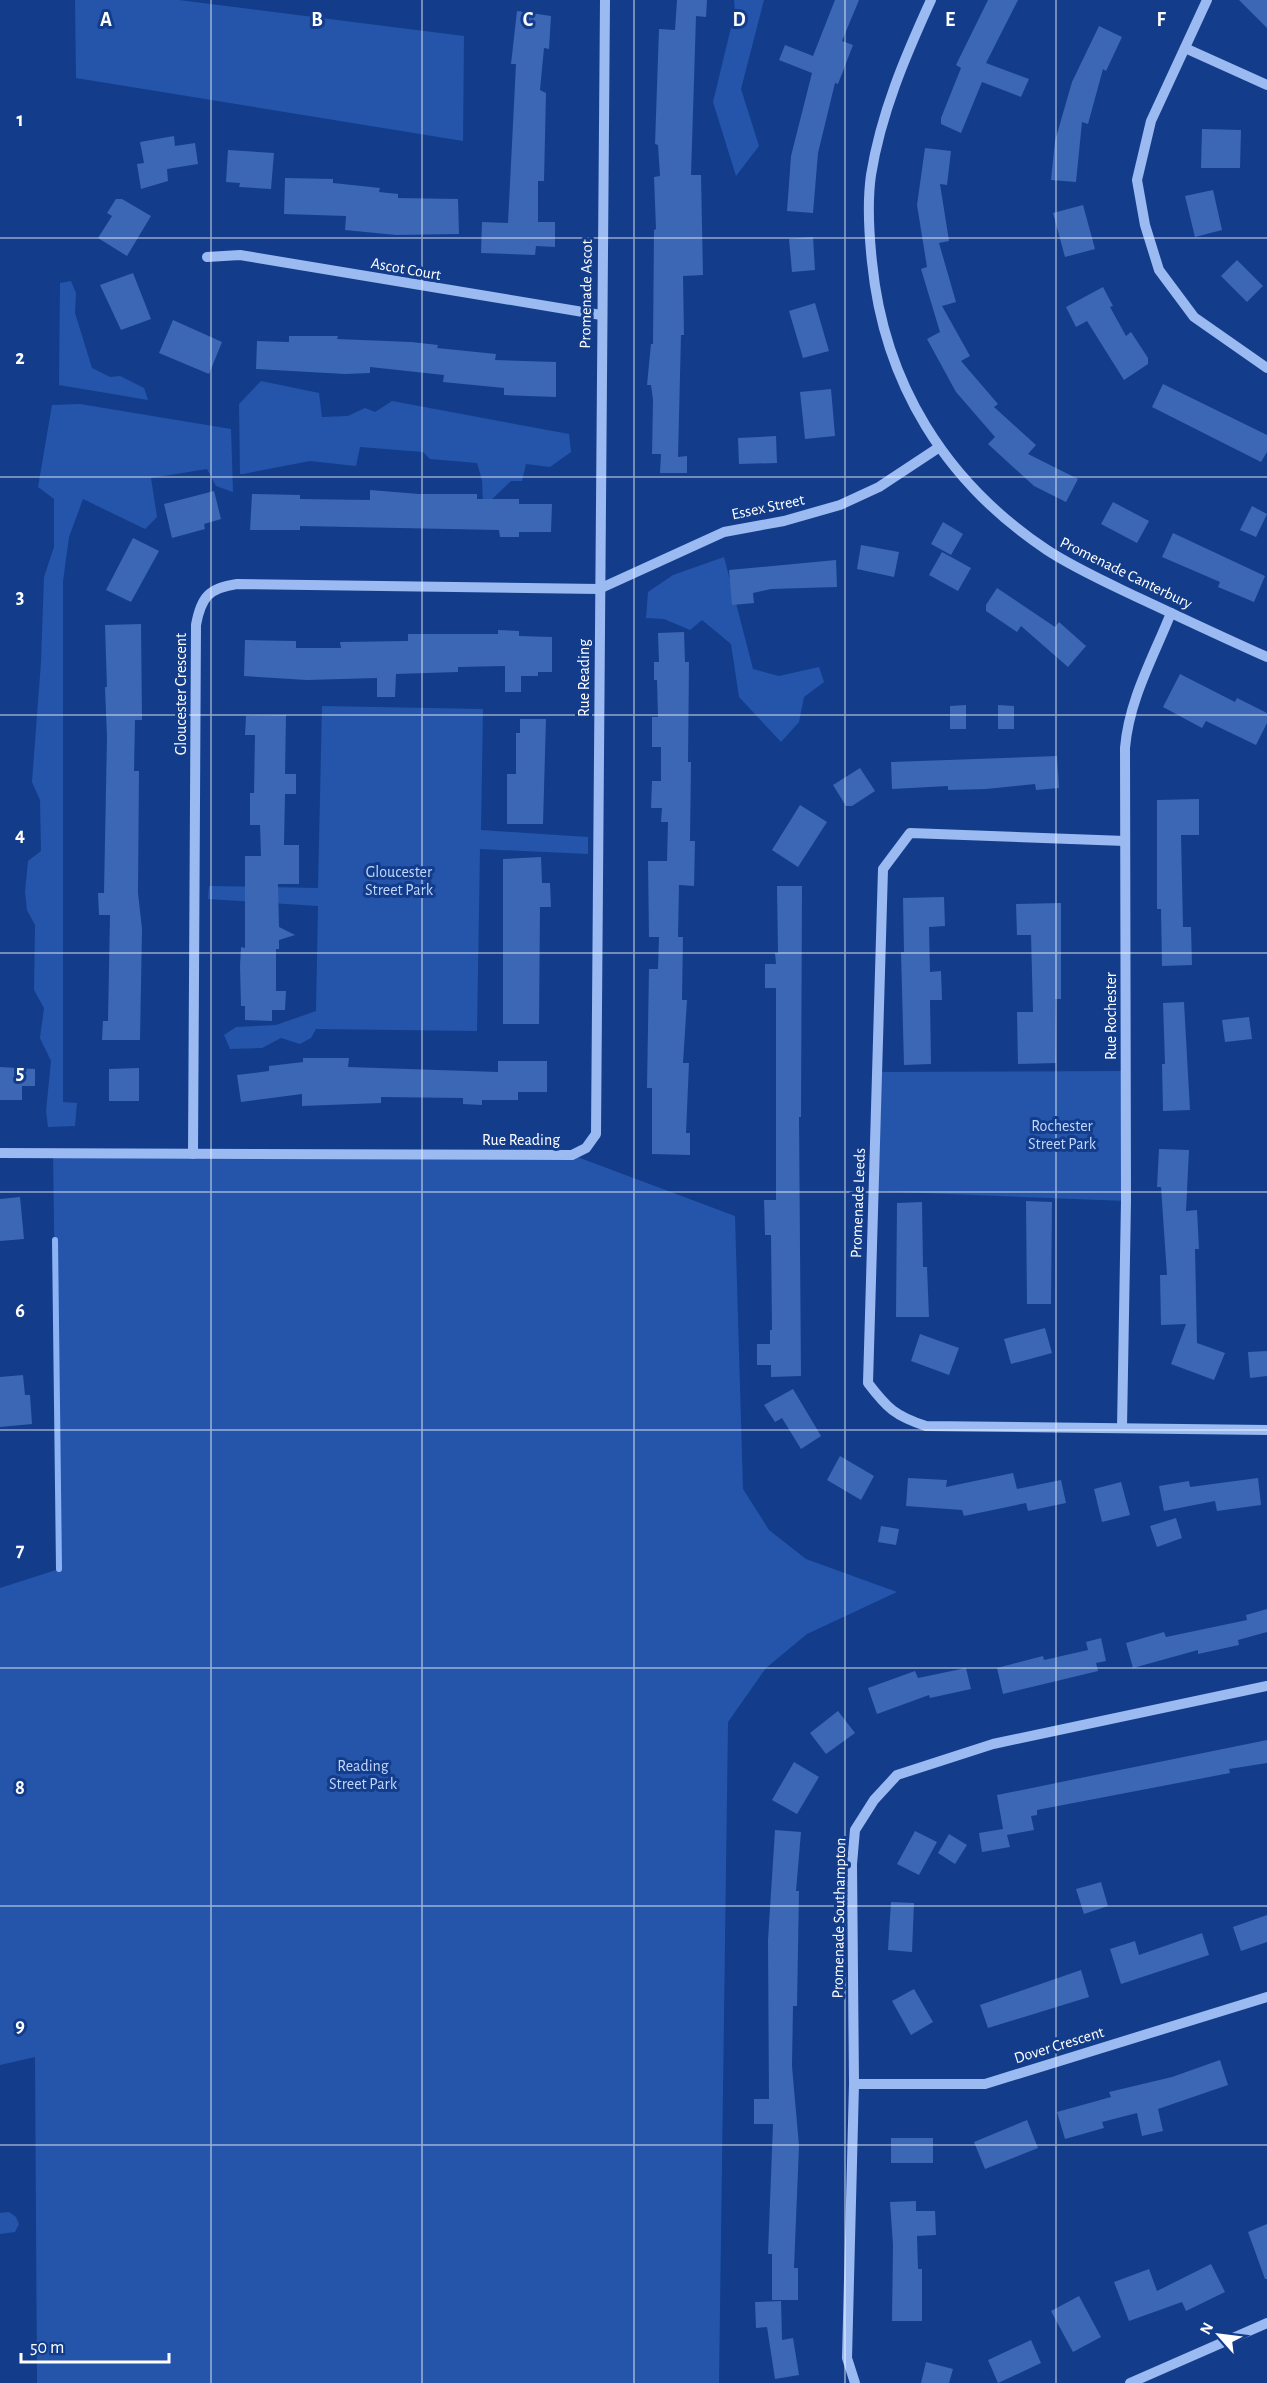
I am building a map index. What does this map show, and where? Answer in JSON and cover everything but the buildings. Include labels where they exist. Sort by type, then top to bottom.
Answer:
[{"type":"street","name":"Promenade Ascot","points":[[599,589],[605,0]]},
{"type":"street","name":"Promenade Canterbury","points":[[931,0],[903,62],[883,117],[871,178],[870,236],[876,301],[894,363],[918,415],[938,447],[968,483],[1004,518],[1048,551],[1093,577],[1267,657]]},
{"type":"street","points":[[1207,0],[1151,120],[1137,180],[1145,225],[1159,270],[1194,317],[1267,368]]},
{"type":"street","points":[[1185,48],[1267,85]]},
{"type":"street","name":"Ascot Court","points":[[207,257],[240,255],[601,315]]},
{"type":"street","name":"Essex Street","points":[[599,589],[724,532],[783,521],[840,506],[879,487],[938,447]]},
{"type":"street","name":"Gloucester Crescent","points":[[193,1154],[196,625],[198,612],[208,594],[218,587],[237,584],[599,589]]},
{"type":"street","name":"Rue Reading","points":[[0,1153],[572,1155],[586,1148],[596,1134],[598,1119],[599,589]]},
{"type":"street","name":"Rue Rochester","points":[[1122,1428],[1126,1201],[1127,723],[1171,613]]},
{"type":"street","name":"Promenade Leeds","points":[[1125,841],[910,833],[883,869],[868,1383],[886,1407],[902,1418],[926,1426],[1267,1430]]},
{"type":"street","name":"Promenade Southampton","points":[[855,2383],[847,2358],[854,2084],[852,1864],[855,1830],[874,1800],[897,1775],[993,1744],[1267,1686]]},
{"type":"street","name":"Dover Crescent","points":[[854,2084],[985,2084],[1267,1997]]},
{"type":"street","points":[[1130,2383],[1267,2323]]},
{"type":"green space","points":[[75,0],[179,0],[464,36],[463,141],[76,78]]},
{"type":"green space","points":[[734,0],[764,0],[741,89],[759,146],[736,176],[713,102],[735,11]]},
{"type":"green space","points":[[71,281],[76,293],[75,313],[92,368],[110,377],[120,376],[144,388],[148,400],[59,385],[60,283]]},
{"type":"green space","points":[[261,381],[319,393],[322,417],[348,416],[365,408],[375,412],[392,401],[569,434],[571,452],[550,467],[526,464],[522,481],[511,481],[489,502],[483,504],[482,480],[477,463],[430,459],[423,452],[360,447],[356,466],[310,461],[240,474],[239,404]]},
{"type":"green space","points":[[80,404],[231,429],[233,492],[216,486],[207,469],[151,478],[157,517],[145,529],[83,499],[69,537],[63,581],[63,1102],[77,1103],[75,1126],[48,1127],[46,1111],[51,1061],[40,1038],[44,1008],[34,990],[35,925],[27,910],[25,892],[28,861],[41,851],[40,800],[32,782],[41,662],[44,577],[54,547],[54,499],[38,487],[52,405]]},
{"type":"green space","points":[[724,557],[753,669],[779,676],[819,667],[824,682],[804,697],[799,722],[781,742],[739,697],[731,644],[702,620],[690,630],[664,619],[646,618],[648,592],[673,575]]},
{"type":"green space","name":"Gloucester Street Park","points":[[322,706],[483,709],[481,830],[588,837],[588,854],[480,849],[477,1031],[316,1029],[311,1038],[300,1044],[281,1038],[262,1048],[230,1049],[224,1035],[236,1027],[276,1025],[316,1011],[318,906],[208,899],[209,886],[318,888]]},
{"type":"green space","name":"Rochester Street Park","points":[[1126,1071],[1126,1201],[873,1191],[877,1072]]},
{"type":"green space","name":"Reading Street Park","points":[[53,1154],[572,1155],[735,1216],[743,1489],[769,1530],[806,1559],[897,1592],[807,1634],[766,1668],[728,1722],[719,2383],[37,2383],[35,2057],[0,2065],[0,1588],[59,1569]]},
{"type":"green space","points":[[9,2212],[16,2217],[19,2224],[15,2232],[0,2234],[0,2213]]},
{"type":"waterway","points":[[55,1240],[59,1569]]}]
